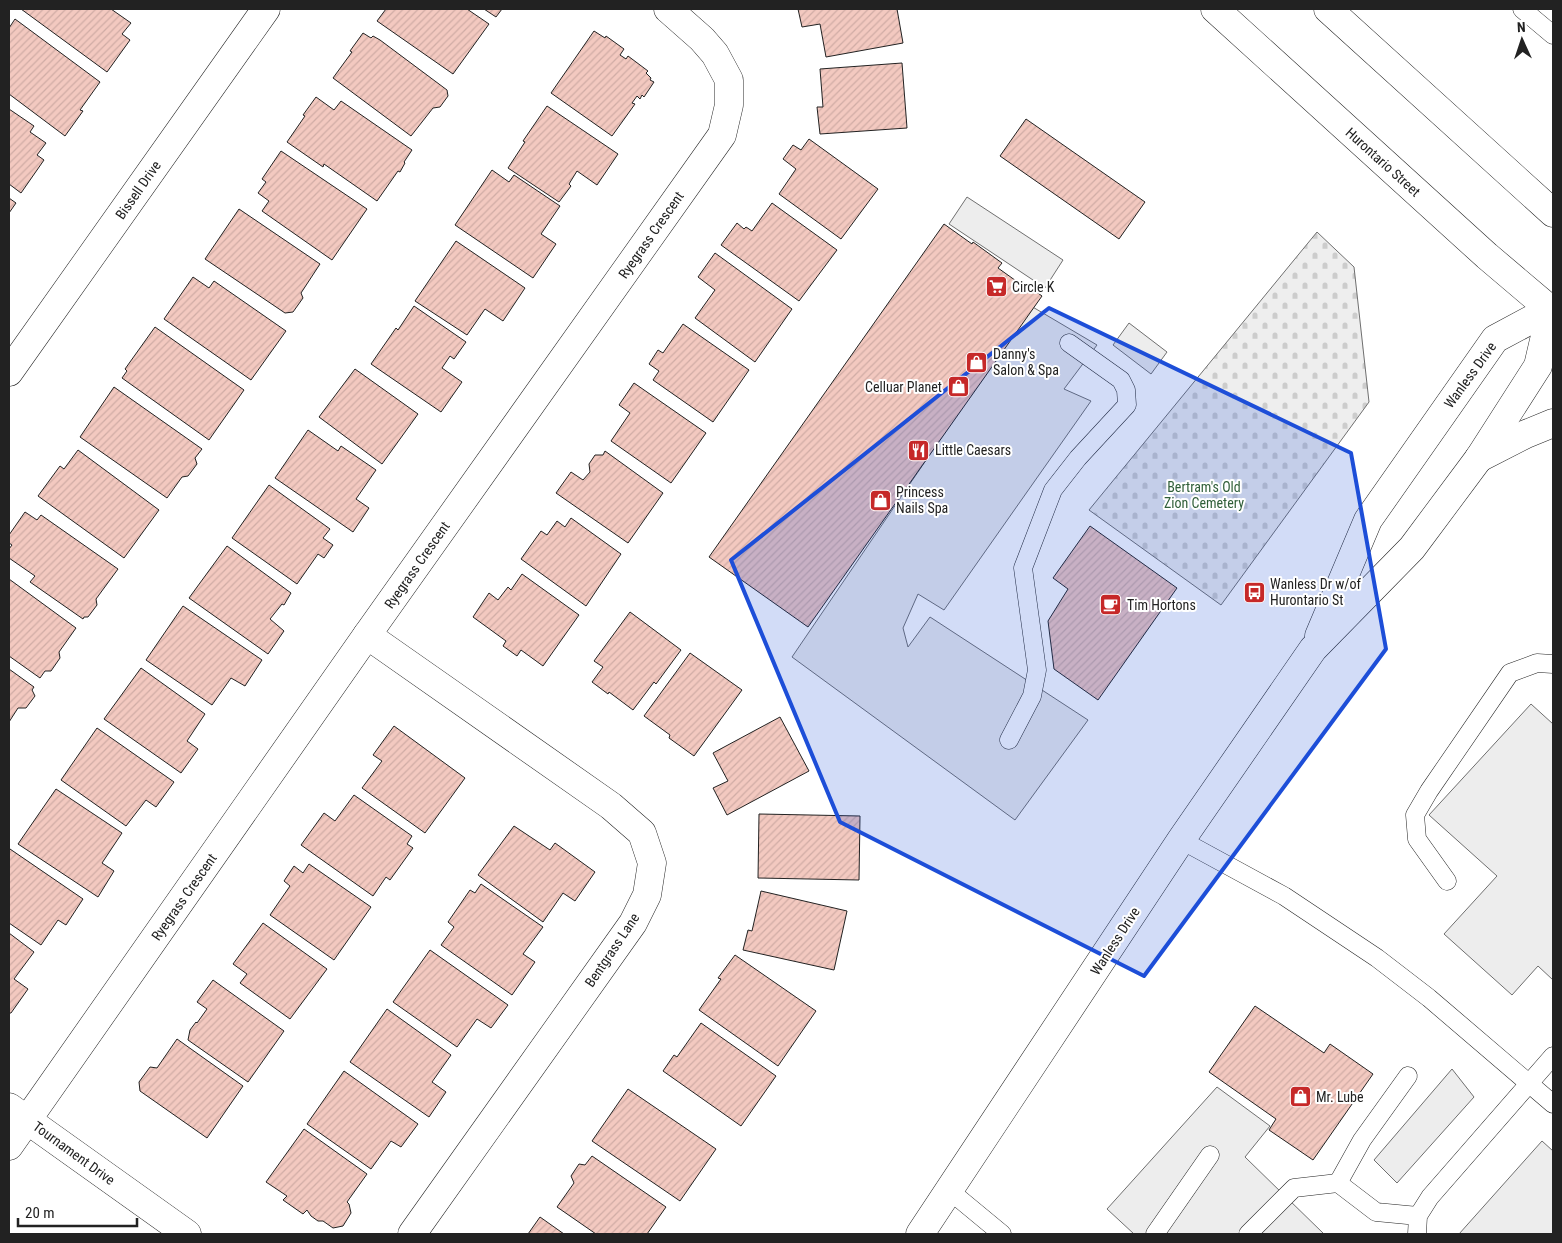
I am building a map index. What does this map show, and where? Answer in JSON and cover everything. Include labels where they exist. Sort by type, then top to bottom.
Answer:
[{"type":"street","name":"Bissell Drive","points":[[9,372],[266,9]]},
{"type":"street","name":"Ryegrass Crescent","points":[[9,1146],[18,1113],[367,635],[722,135],[729,105],[728,80],[715,54],[702,39],[668,9]]},
{"type":"street","name":"Hurontario Street","points":[[1215,9],[1493,262],[1553,310]]},
{"type":"street","points":[[1328,9],[1553,213]]},
{"type":"street","name":"Wanless Drive","points":[[920,1234],[1181,840],[1313,649],[1412,548],[1479,458],[1538,366],[1553,310]]},
{"type":"street","name":"Wanless Drive","points":[[1313,649],[1368,520],[1406,464],[1495,339],[1553,310]]},
{"type":"street","points":[[1479,458],[1526,434],[1553,423]]},
{"type":"street","name":"Bentgrass Lane","points":[[367,635],[612,806],[642,833],[652,863],[647,895],[633,923],[412,1234]]},
{"type":"street","name":"Tournament Drive","points":[[18,1113],[187,1234]]},
{"type":"lane","points":[[1522,9],[1553,35]]},
{"type":"lane","points":[[1009,740],[1032,696],[1037,670],[1023,568],[1053,490],[1078,458],[1127,405],[1126,390],[1121,380],[1069,343]]},
{"type":"lane","points":[[1447,881],[1417,839],[1416,815],[1429,791],[1510,673],[1537,663],[1553,664]]},
{"type":"lane","points":[[1181,840],[1284,896],[1376,958],[1429,998],[1553,1104]]},
{"type":"lane","points":[[1417,1234],[1418,1216],[1430,1197],[1553,1056]]},
{"type":"lane","points":[[1338,1184],[1362,1140],[1408,1076]]},
{"type":"lane","points":[[1155,1234],[1210,1155]]},
{"type":"lane","points":[[1248,1234],[1294,1188],[1338,1184],[1376,1212],[1418,1216]]},
{"type":"lane","points":[[950,1191],[1002,1234]]},
{"type":"highlighted area","points":[[1049,308],[1351,453],[1386,649],[1144,976],[840,822],[731,560]]},
{"type":"green space","name":"Bertram's Old Zion Cemetery","points":[[1317,232],[1354,267],[1369,402],[1221,605],[1089,510]]},
{"type":"shaded area","points":[[967,197],[1063,260],[1045,288],[949,224]]},
{"type":"shaded area","points":[[1031,306],[1097,345],[1064,389],[1091,401],[944,610],[918,594],[903,628],[908,647],[930,617],[1088,720],[1015,820],[792,657]]},
{"type":"shaded area","points":[[1129,323],[1167,352],[1151,374],[1113,345]]},
{"type":"shaded area","points":[[1531,704],[1553,724],[1553,980],[1538,966],[1512,995],[1444,934],[1497,876],[1429,815]]},
{"type":"shaded area","points":[[1452,1069],[1474,1097],[1397,1183],[1374,1160]]},
{"type":"shaded area","points":[[1217,1087],[1270,1126],[1245,1157],[1324,1234],[1134,1234],[1107,1209]]},
{"type":"shaded area","points":[[1542,1141],[1553,1151],[1553,1234],[1459,1234]]},
{"type":"building","points":[[21,9],[111,9],[131,23],[122,34],[130,40],[107,72]]},
{"type":"building","points":[[386,9],[467,9],[489,24],[453,74],[377,21]]},
{"type":"building","points":[[484,9],[502,9],[496,17]]},
{"type":"building","points":[[798,9],[897,9],[903,43],[826,57],[820,24],[802,27]]},
{"type":"building","points":[[15,19],[100,82],[80,110],[83,111],[65,136],[9,94],[9,28]]},
{"type":"building","points":[[594,31],[605,38],[606,36],[624,49],[620,55],[626,59],[628,56],[648,71],[646,73],[651,78],[650,80],[654,82],[644,97],[642,95],[640,99],[637,96],[632,103],[635,104],[612,136],[551,93]]},
{"type":"building","points":[[363,33],[371,38],[373,36],[380,40],[447,90],[448,96],[440,107],[433,108],[411,136],[333,78]]},
{"type":"building","points":[[902,63],[907,128],[820,134],[817,107],[823,107],[820,69]]},
{"type":"building","points":[[316,97],[334,110],[341,101],[412,150],[400,172],[398,171],[377,201],[324,164],[323,167],[287,142]]},
{"type":"building","points":[[547,106],[618,154],[597,185],[577,171],[569,184],[571,186],[559,202],[508,168],[525,142],[523,141]]},
{"type":"building","points":[[9,109],[34,126],[30,132],[46,143],[37,155],[44,160],[21,193],[9,184]]},
{"type":"building","points":[[1026,119],[1145,202],[1119,239],[1000,156]]},
{"type":"building","points":[[809,139],[878,189],[841,239],[779,194],[796,169],[783,159],[793,145],[801,150]]},
{"type":"building","points":[[281,151],[367,209],[332,260],[262,211],[269,201],[258,193],[266,182],[262,179]]},
{"type":"building","points":[[492,170],[509,182],[514,175],[560,206],[541,234],[556,244],[533,278],[455,225]]},
{"type":"building","points":[[9,198],[16,203],[9,213]]},
{"type":"building","points":[[772,203],[837,250],[799,301],[721,245],[737,223],[744,229],[746,227],[752,231]]},
{"type":"building","points":[[239,209],[320,264],[301,293],[303,298],[293,312],[285,313],[205,259]]},
{"type":"building","points":[[944,224],[1002,263],[998,268],[1026,288],[1028,286],[1042,296],[808,627],[709,557]]},
{"type":"building","points":[[456,241],[525,288],[503,321],[485,309],[467,335],[415,301]]},
{"type":"building","points":[[715,253],[792,309],[755,362],[695,318],[715,290],[698,277]]},
{"type":"building","points":[[193,277],[209,288],[214,281],[286,331],[251,380],[164,319]]},
{"type":"building","points":[[414,306],[466,342],[454,359],[450,356],[442,368],[462,382],[441,412],[371,364]]},
{"type":"building","points":[[683,324],[749,370],[713,422],[653,380],[659,371],[649,364],[658,350],[663,353]]},
{"type":"building","points":[[155,327],[244,390],[209,440],[122,378],[127,371],[125,369]]},
{"type":"building","points":[[355,369],[418,414],[382,464],[319,417]]},
{"type":"building","points":[[634,383],[706,433],[671,483],[611,441],[630,413],[619,405]]},
{"type":"building","points":[[114,387],[202,449],[195,458],[197,464],[188,476],[182,477],[167,498],[80,437]]},
{"type":"building","points":[[308,430],[338,451],[341,446],[376,470],[356,499],[369,508],[353,532],[275,478]]},
{"type":"building","points":[[78,450],[159,510],[124,558],[38,496],[60,466],[64,469]]},
{"type":"building","points":[[605,451],[663,493],[628,543],[556,493],[571,472],[583,480],[590,472],[589,464],[595,455],[603,455]]},
{"type":"building","points":[[269,485],[330,529],[323,538],[333,545],[324,558],[318,554],[297,584],[232,538]]},
{"type":"building","points":[[25,512],[37,520],[41,515],[118,569],[96,599],[97,605],[88,617],[83,619],[30,582],[35,576],[9,558],[9,549],[12,545],[9,543],[9,535]]},
{"type":"building","points":[[571,518],[621,554],[586,606],[521,559],[541,531],[547,535],[557,521],[565,527]]},
{"type":"building","name":"Tim Hortons","points":[[1090,526],[1177,588],[1098,700],[1054,669],[1048,621],[1068,589],[1053,578]]},
{"type":"building","points":[[227,546],[291,593],[284,605],[282,604],[270,619],[284,631],[268,654],[189,598]]},
{"type":"building","points":[[522,574],[579,615],[543,666],[521,650],[517,656],[503,646],[506,641],[473,617],[489,593],[498,600],[508,587],[511,590]]},
{"type":"building","points":[[9,579],[76,628],[59,652],[60,658],[51,671],[45,671],[40,678],[9,656]]},
{"type":"building","points":[[183,606],[262,660],[245,686],[231,678],[212,705],[146,660]]},
{"type":"building","points":[[630,612],[681,650],[656,684],[654,682],[633,710],[592,682],[603,667],[594,661]]},
{"type":"building","points":[[690,653],[742,690],[694,756],[669,738],[670,735],[644,716]]},
{"type":"building","points":[[141,668],[205,714],[187,741],[198,749],[181,773],[104,719]]},
{"type":"building","points":[[9,669],[34,687],[32,690],[35,696],[26,708],[18,708],[9,722]]},
{"type":"building","points":[[780,717],[809,771],[727,815],[713,788],[728,781],[713,753]]},
{"type":"building","points":[[394,726],[465,778],[425,833],[362,788],[382,761],[373,755]]},
{"type":"building","points":[[97,728],[174,782],[156,807],[146,800],[126,826],[61,780]]},
{"type":"building","points":[[56,789],[122,833],[102,863],[114,871],[98,897],[18,844]]},
{"type":"building","points":[[354,795],[412,836],[407,844],[413,848],[390,880],[386,877],[373,896],[301,845],[324,813],[335,821]]},
{"type":"building","points":[[759,814],[860,816],[859,880],[758,878]]},
{"type":"building","points":[[514,826],[550,850],[555,843],[595,872],[575,901],[563,893],[543,922],[478,875]]},
{"type":"building","points":[[10,849],[83,899],[66,925],[58,920],[41,945],[9,923]]},
{"type":"building","points":[[309,864],[371,907],[334,960],[270,915],[290,886],[284,881],[294,866],[303,873]]},
{"type":"building","points":[[481,884],[543,927],[523,954],[535,962],[512,995],[441,945],[454,927],[448,922],[470,890],[475,893]]},
{"type":"building","points":[[761,891],[847,911],[834,970],[743,950],[748,930],[752,931]]},
{"type":"building","points":[[263,923],[327,969],[290,1019],[240,983],[247,974],[233,964]]},
{"type":"building","points":[[9,933],[34,952],[14,979],[28,989],[11,1013],[9,1013]]},
{"type":"building","points":[[430,950],[508,1005],[491,1028],[477,1019],[457,1047],[393,1002]]},
{"type":"building","points":[[735,955],[816,1011],[778,1066],[699,1010],[721,979],[718,978]]},
{"type":"building","points":[[213,980],[284,1031],[248,1082],[188,1040],[190,1030],[207,1009],[197,1002]]},
{"type":"building","name":"Mr. Lube","points":[[1255,1006],[1324,1053],[1330,1044],[1373,1074],[1313,1160],[1269,1130],[1276,1119],[1209,1072]]},
{"type":"building","points":[[387,1009],[451,1055],[432,1082],[446,1092],[429,1117],[350,1062]]},
{"type":"building","points":[[701,1023],[776,1076],[741,1126],[663,1071],[674,1055],[677,1057]]},
{"type":"building","points":[[177,1039],[243,1086],[207,1138],[140,1091],[139,1082],[150,1067],[157,1068]]},
{"type":"building","points":[[344,1071],[418,1124],[401,1147],[391,1141],[371,1169],[307,1124]]},
{"type":"building","points":[[628,1089],[716,1149],[680,1201],[592,1141]]},
{"type":"building","points":[[304,1129],[367,1174],[347,1202],[351,1213],[343,1226],[333,1228],[323,1221],[318,1221],[307,1210],[303,1214],[283,1200],[287,1196],[266,1182]]},
{"type":"building","points":[[592,1156],[666,1207],[647,1234],[596,1234],[557,1207],[574,1183],[571,1176],[579,1164],[585,1165]]},
{"type":"building","points":[[540,1217],[564,1234],[528,1234]]},
{"type":"place","name":"Circle K","points":[[996,287]]},
{"type":"place","name":"Danny's Salon & Spa","points":[[977,362]]},
{"type":"place","name":"Celluar Planet","points":[[958,387]]},
{"type":"place","name":"Little Caesars","points":[[919,450]]},
{"type":"place","name":"Princess Nails Spa","points":[[880,500]]},
{"type":"place","name":"Wanless Dr w/of Hurontario St","points":[[1254,592]]},
{"type":"place","name":"Tim Hortons","points":[[1111,605]]},
{"type":"place","name":"Mr. Lube","points":[[1300,1097]]}]
